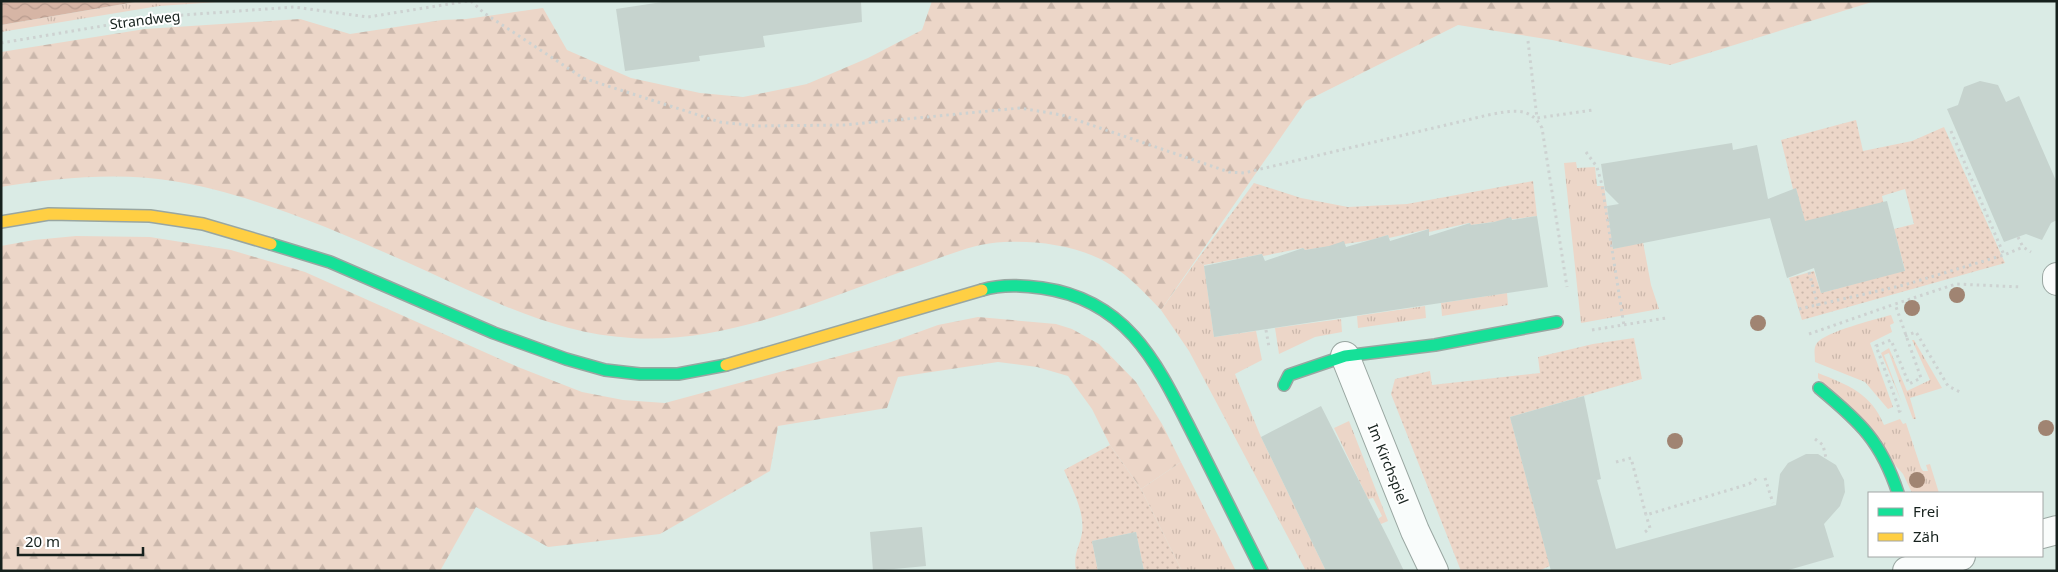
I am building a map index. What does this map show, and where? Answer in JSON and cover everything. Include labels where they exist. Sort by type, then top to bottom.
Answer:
[{"type":"main road","points":[[1,222],[49,214],[150,216],[203,224],[330,262],[494,333],[566,359],[605,370],[640,374],[678,374],[733,364],[994,286],[1029,285],[1062,292],[1089,301],[1108,312],[1128,330],[1148,353],[1170,390],[1262,571]]},
{"type":"main road","points":[[1284,385],[1289,375],[1345,356],[1435,345],[1557,322]]},
{"type":"main road","points":[[1819,388],[1859,420],[1877,442],[1890,466],[1898,492]]},
{"type":"street","name":"Im Kirchspiel","points":[[1345,356],[1415,531],[1434,571]]},
{"type":"street","points":[[2043,534],[2057,530]]},
{"type":"street","points":[[1914,565],[1956,557]]},
{"type":"path","name":"Strandweg","points":[[1,43],[156,17],[294,7],[368,16],[469,1]]},
{"type":"path","points":[[469,1],[484,13],[583,78],[720,122],[756,126],[844,125],[1020,108],[1062,115],[1229,172],[1244,173],[1515,110],[1537,118],[1593,110]]},
{"type":"path","points":[[1528,40],[1537,118],[1542,128],[1568,296],[1568,308],[1557,322],[1568,324],[1579,332],[1666,318]]},
{"type":"path","points":[[1951,131],[2004,255]]},
{"type":"path","points":[[1586,152],[1597,167],[1602,185],[1624,326]]},
{"type":"path","points":[[2018,237],[2019,242]]},
{"type":"path","points":[[1799,310],[1904,285],[2004,255],[2023,247]]},
{"type":"path","points":[[1809,272],[1818,306]]},
{"type":"path","points":[[1809,334],[1956,284],[2019,288],[2056,279]]},
{"type":"path","points":[[1893,414],[1900,411],[1876,346],[1891,340],[1909,384],[1922,378],[1905,336],[1895,304]]},
{"type":"path","points":[[1905,336],[1916,332],[1948,386],[1962,393]]},
{"type":"path","points":[[1816,439],[1823,445],[1826,458]]},
{"type":"path","points":[[1616,462],[1631,458],[1650,528],[1645,532]]},
{"type":"path","points":[[1646,515],[1749,484],[1759,477]]},
{"type":"path","points":[[1765,478],[1773,503]]},
{"type":"green space","points":[[141,1],[232,1],[159,6],[1,32],[1,25]]},
{"type":"green space","points":[[932,1],[1875,1],[1670,65],[1552,40],[1458,25],[1306,101],[1161,310],[1125,275],[1099,258],[1073,249],[1045,243],[1004,242],[980,245],[956,252],[807,306],[738,327],[667,338],[631,338],[576,330],[523,313],[300,217],[236,195],[204,187],[152,178],[87,177],[1,187],[1,52],[145,29],[300,19],[350,34],[442,20],[466,19],[543,8],[567,50],[631,78],[700,93],[743,97],[807,84],[868,58],[922,30]]},
{"type":"green space","points":[[1856,120],[1863,151],[1912,141],[1944,127],[2005,263],[1802,320],[1789,278],[1814,271],[1821,293],[1905,270],[1894,229],[1914,224],[1905,189],[1882,196],[1884,205],[1806,226],[1796,189],[1793,189],[1781,140]]},
{"type":"green space","points":[[1576,162],[1577,168],[1595,167],[1597,186],[1604,186],[1613,249],[1643,242],[1651,285],[1659,309],[1581,323],[1564,163]]},
{"type":"green space","points":[[1533,181],[1537,216],[1471,225],[1469,223],[1429,232],[1429,229],[1389,238],[1388,235],[1371,240],[1305,250],[1303,248],[1263,256],[1262,254],[1204,265],[1197,260],[1254,183],[1301,198],[1348,207],[1407,204]]},
{"type":"green space","points":[[76,236],[150,237],[231,250],[305,272],[518,367],[582,392],[623,400],[665,403],[891,342],[938,325],[978,317],[1056,324],[1072,329],[1099,344],[1136,382],[1162,424],[1181,462],[1141,489],[1110,445],[1092,409],[1068,376],[1037,367],[998,362],[898,377],[887,408],[778,426],[770,471],[660,534],[548,547],[476,507],[440,571],[1,571],[1,246],[34,240]]},
{"type":"green space","points":[[1197,260],[1204,265],[1214,337],[1256,331],[1262,360],[1235,374],[1261,437],[1326,571],[1306,571],[1189,351],[1161,310]]},
{"type":"green space","points":[[1507,293],[1508,305],[1442,316],[1441,303]]},
{"type":"green space","points":[[1425,306],[1426,318],[1358,328],[1357,316]]},
{"type":"green space","points":[[1891,315],[1894,323],[1890,325],[1892,332],[1870,343],[1893,407],[1888,409],[1865,382],[1815,362],[1815,347],[1822,339],[1851,326]]},
{"type":"green space","points":[[1341,319],[1342,332],[1315,337],[1279,354],[1275,328]]},
{"type":"green space","points":[[1634,338],[1642,379],[1510,417],[1550,566],[1538,571],[1461,571],[1391,394],[1395,379],[1430,371],[1432,385],[1540,373],[1538,357],[1593,344]]},
{"type":"green space","points":[[1912,340],[1914,340],[1942,388],[1910,398],[1916,419],[1913,419],[1889,353],[1884,355],[1902,403],[1881,353],[1889,348],[1907,391],[1930,380]]},
{"type":"green space","points":[[1818,373],[1849,386],[1872,405],[1884,425],[1900,419],[1903,424],[1906,423],[1921,468],[1923,471],[1928,471],[1926,465],[1930,464],[1939,492],[1912,492],[1903,474],[1818,378]]},
{"type":"green space","points":[[1349,421],[1388,521],[1381,524],[1378,519],[1382,516],[1373,498],[1368,499],[1334,428]]},
{"type":"green space","points":[[1110,445],[1141,489],[1182,571],[1144,571],[1136,532],[1092,541],[1098,571],[1076,571],[1076,555],[1082,533],[1082,517],[1064,470]]},
{"type":"green space","points":[[1181,462],[1236,571],[1182,571],[1141,489]]},
{"type":"water","points":[[1,1],[141,1],[1,25]]},
{"type":"building","points":[[669,1],[861,1],[862,22],[763,36],[765,47],[699,56],[700,61],[625,71],[616,9]]},
{"type":"building","points":[[1980,81],[1998,85],[2006,102],[2019,96],[2057,183],[2057,220],[2051,223],[2042,240],[2026,234],[2004,242],[1947,109],[1958,105],[1964,87]]},
{"type":"building","points":[[1732,143],[1733,150],[1757,145],[1768,199],[1796,188],[1805,221],[1887,201],[1905,271],[1821,293],[1814,268],[1787,278],[1770,218],[1613,249],[1607,206],[1619,204],[1605,190],[1601,164]]},
{"type":"building","points":[[1537,216],[1548,287],[1214,337],[1204,266],[1262,254],[1265,261],[1303,248],[1305,250],[1329,246],[1344,241],[1346,247],[1388,235],[1390,241],[1429,229],[1429,236],[1470,223],[1471,225],[1494,222],[1511,217],[1512,220]]},
{"type":"building","points":[[1584,396],[1601,479],[1597,480],[1616,549],[1776,505],[1780,474],[1788,463],[1806,454],[1818,454],[1836,465],[1844,480],[1845,492],[1840,506],[1824,524],[1834,557],[1785,571],[1551,571],[1510,417]]},
{"type":"building","points":[[1321,406],[1404,571],[1326,571],[1261,437]]},
{"type":"building","points":[[922,527],[926,566],[873,571],[870,532]]},
{"type":"building","points":[[1136,532],[1144,571],[1098,571],[1092,541]]},
{"type":"traffic: fast","points":[[271,244],[330,262],[494,333],[566,359],[605,370],[640,374],[678,374],[726,365]]},
{"type":"traffic: fast","points":[[982,290],[1004,286],[1042,288],[1074,296],[1100,308],[1122,324],[1141,344],[1157,367],[1262,571]]},
{"type":"traffic: fast","points":[[1284,385],[1289,375],[1345,356],[1435,345],[1557,322]]},
{"type":"traffic: fast","points":[[1819,388],[1858,422],[1884,459],[1898,492]]},
{"type":"traffic: slow","points":[[1,222],[49,214],[150,216],[203,224],[271,244]]},
{"type":"traffic: slow","points":[[726,365],[982,290]]}]
